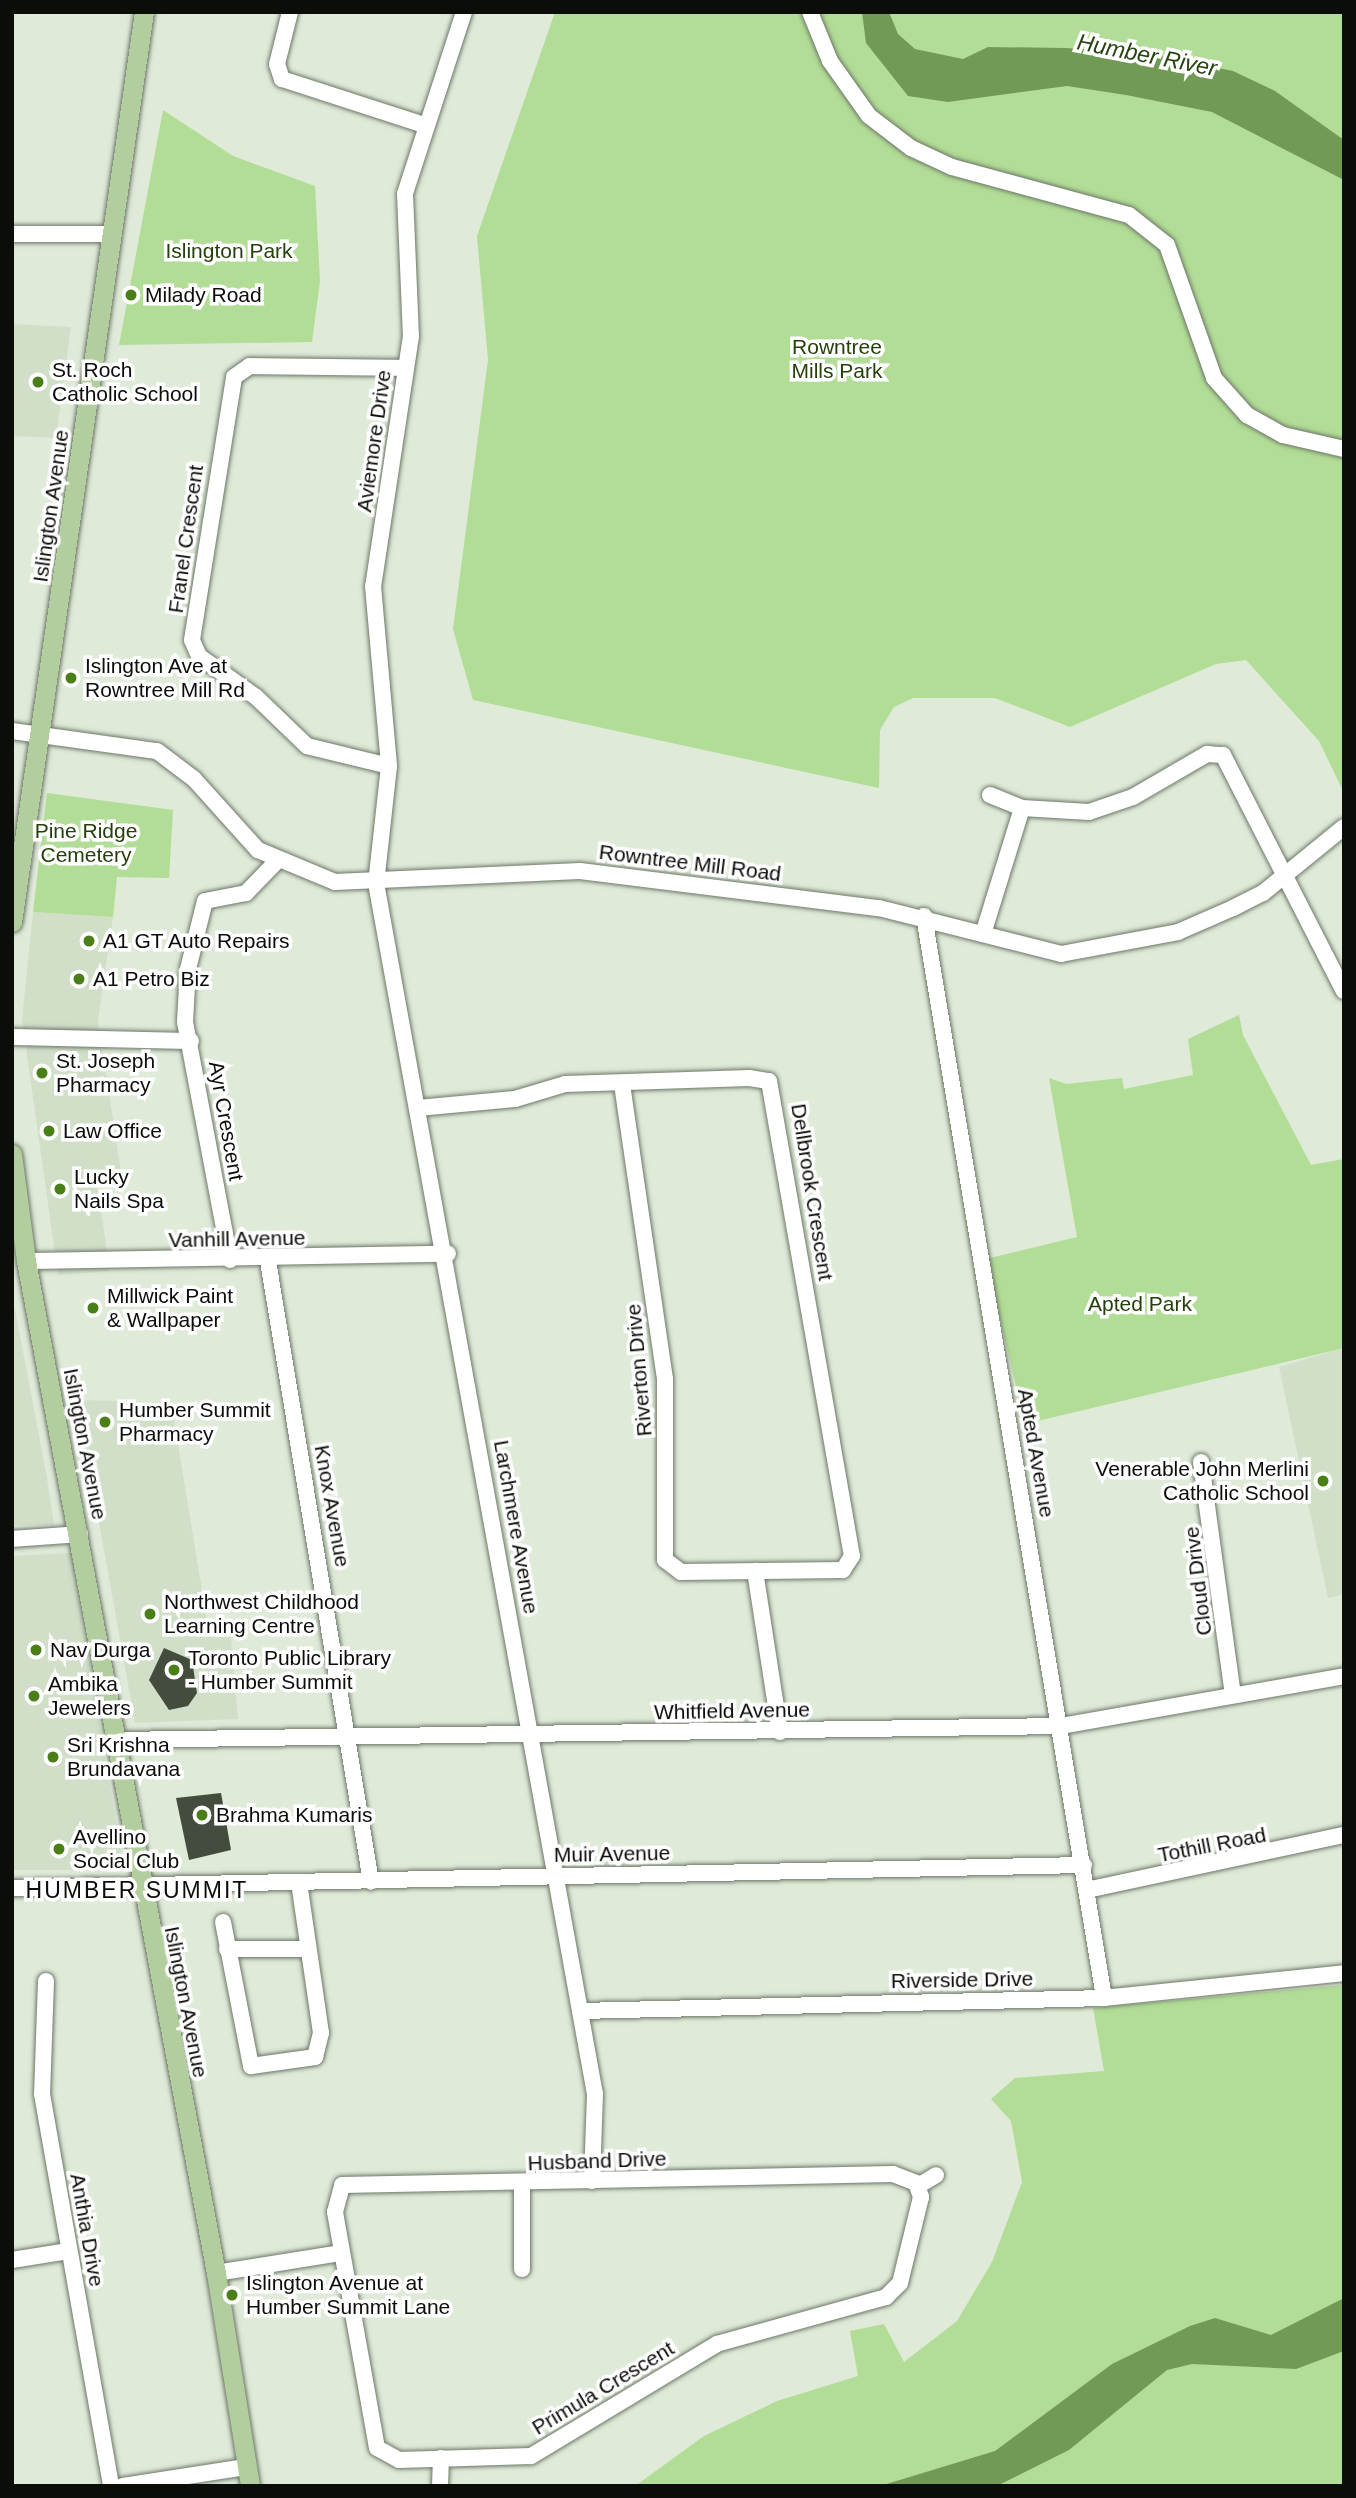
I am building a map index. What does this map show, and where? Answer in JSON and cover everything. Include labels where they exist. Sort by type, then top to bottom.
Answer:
[{"type":"main road","name":"Islington Avenue","points":[[12,922],[145,12]]},
{"type":"main road","name":"Islington Avenue","points":[[12,1154],[26,1261],[80,1534],[140,1887],[216,2273],[248,2476]]},
{"type":"street","points":[[290,12],[277,64],[282,79],[424,125]]},
{"type":"street","name":"Aviemore Drive","points":[[376,883],[389,766],[373,586],[406,368],[411,310],[403,217],[424,125],[464,12]]},
{"type":"street","points":[[810,12],[830,61],[869,116],[911,148],[951,167],[1129,215],[1167,245],[1214,379],[1247,415],[1283,435],[1344,449]]},
{"type":"street","points":[[12,234],[113,234]]},
{"type":"street","name":"Franel Crescent","points":[[389,766],[307,746],[256,697],[199,656],[192,640],[234,377],[250,366],[279,364],[406,368]]},
{"type":"street","name":"Rowntree Mill Road","points":[[12,731],[158,751],[194,779],[241,834],[276,862],[335,882],[376,883],[548,869],[924,916],[1048,953],[1098,950],[1178,932],[1285,877],[1344,827]]},
{"type":"street","points":[[990,795],[1022,808],[1100,810],[1207,754],[1223,755],[1344,991]]},
{"type":"street","points":[[983,934],[1022,808]]},
{"type":"street","points":[[191,1041],[185,1000],[200,907],[212,897],[246,893],[276,862]]},
{"type":"street","name":"Larchmere Avenue","points":[[376,883],[448,1254],[595,2094],[592,2181]]},
{"type":"street","name":"Apted Avenue","points":[[924,916],[1061,1726],[1104,1998]]},
{"type":"street","name":"Ayr Crescent","points":[[12,1037],[191,1041],[230,1260]]},
{"type":"street","name":"Dellbrook Crescent","points":[[418,1108],[516,1099],[565,1084],[760,1077],[774,1091],[852,1556],[839,1571],[755,1571]]},
{"type":"street","name":"Riverton Drive","points":[[622,1083],[665,1379],[665,1560],[681,1573],[755,1571]]},
{"type":"street","name":"Vanhill Avenue","points":[[26,1261],[268,1261],[448,1254]]},
{"type":"street","name":"Knox Avenue","points":[[268,1261],[351,1740],[371,1882]]},
{"type":"street","name":"Cloud Drive","points":[[1201,1462],[1233,1695]]},
{"type":"street","points":[[12,1539],[80,1534]]},
{"type":"street","points":[[755,1571],[780,1732]]},
{"type":"street","name":"Whitfield Avenue","points":[[117,1740],[351,1740],[531,1734],[1061,1726],[1344,1676]]},
{"type":"street","name":"Tothill Road","points":[[1087,1890],[1344,1835]]},
{"type":"street","name":"Muir Avenue","points":[[12,1888],[1084,1865]]},
{"type":"street","points":[[223,1922],[251,2066],[315,2057],[321,2033],[306,1949],[299,1883]]},
{"type":"street","points":[[228,1949],[306,1949]]},
{"type":"street","name":"Riverside Drive","points":[[580,2011],[1104,1998],[1344,1973]]},
{"type":"street","name":"Anthia Drive","points":[[46,1981],[41,2094],[111,2486]]},
{"type":"street","name":"Husband Drive","points":[[341,2253],[333,2199],[350,2182],[522,2185],[893,2174],[919,2188]]},
{"type":"street","points":[[919,2188],[936,2175]]},
{"type":"street","points":[[522,2185],[522,2269]]},
{"type":"street","name":"Primula Crescent","points":[[341,2253],[377,2448],[389,2459],[539,2453],[717,2344],[886,2297],[900,2283],[919,2188]]},
{"type":"street","points":[[12,2260],[68,2251]]},
{"type":"street","points":[[216,2273],[341,2253]]},
{"type":"street","points":[[440,2458],[440,2486]]},
{"type":"street","points":[[123,2486],[248,2476]]},
{"type":"shaded area","name":"St. Roch Catholic School","points":[[12,324],[71,327],[56,438],[12,436]]},
{"type":"shaded area","points":[[33,912],[113,917],[98,1020],[121,1172],[96,1176],[110,1271],[58,1275],[22,1019]]},
{"type":"shaded area","points":[[12,1294],[46,1472],[54,1525],[12,1525]]},
{"type":"shaded area","name":"Venerable John Merlini Catholic School","points":[[1344,1348],[1344,1594],[1328,1598],[1279,1367]]},
{"type":"shaded area","points":[[77,1400],[171,1402],[208,1627],[230,1627],[238,1719],[135,1723]]},
{"type":"shaded area","points":[[71,1553],[124,1870],[12,1870],[12,1556]]},
{"type":"green space","name":"Rowntree Mills Park","points":[[555,12],[1344,12],[1344,793],[1319,741],[1246,660],[1216,664],[1070,727],[995,698],[913,698],[894,707],[880,730],[879,788],[473,700],[453,629],[488,360],[477,236]]},
{"type":"green space","name":"Islington Park","points":[[163,110],[233,156],[315,186],[320,281],[312,342],[119,345]]},
{"type":"green space","name":"Pine Ridge Cemetery","points":[[47,793],[173,810],[169,878],[117,877],[113,917],[33,912]]},
{"type":"green space","name":"Apted Park","points":[[1239,1015],[1243,1035],[1311,1165],[1344,1159],[1344,1348],[1025,1424],[986,1259],[1077,1237],[1049,1078],[1066,1084],[1122,1078],[1124,1089],[1193,1075],[1188,1039]]},
{"type":"green space","points":[[1344,1985],[1344,2486],[635,2486],[704,2436],[777,2401],[858,2376],[850,2331],[884,2324],[904,2362],[957,2321],[992,2262],[1022,2182],[1011,2121],[991,2099],[1015,2078],[1104,2071],[1093,2008]]},
{"type":"water","name":"Humber River","points":[[862,12],[889,12],[898,34],[915,49],[963,59],[988,47],[1065,48],[1140,52],[1233,71],[1275,91],[1344,140],[1344,180],[1212,112],[1126,95],[1067,86],[948,102],[908,96],[866,43]]},
{"type":"water","points":[[1344,2298],[1344,2351],[1296,2369],[1192,2364],[1167,2370],[1069,2450],[997,2486],[880,2486],[995,2451],[1112,2364],[1190,2326],[1215,2318],[1271,2335]]},
{"type":"building","name":"Toronto Public Library - Humber Summit","points":[[164,1648],[192,1660],[197,1693],[188,1706],[169,1710],[149,1680]]},
{"type":"building","name":"Brahma Kumaris","points":[[221,1793],[231,1850],[189,1860],[176,1798]]},
{"type":"place","name":"Milady Road","points":[[131,295]]},
{"type":"place","name":"St. Roch Catholic School","points":[[38,382]]},
{"type":"place","name":"Islington Ave at Rowntree Mill Rd","points":[[71,678]]},
{"type":"place","name":"A1 GT Auto Repairs","points":[[89,941]]},
{"type":"place","name":"A1 Petro Biz","points":[[79,979]]},
{"type":"place","name":"St. Joseph Pharmacy","points":[[42,1073]]},
{"type":"place","name":"Law Office","points":[[49,1131]]},
{"type":"place","name":"Lucky Nails Spa","points":[[60,1189]]},
{"type":"place","name":"Millwick Paint & Wallpaper","points":[[93,1308]]},
{"type":"place","name":"Humber Summit Pharmacy","points":[[105,1422]]},
{"type":"place","name":"Venerable John Merlini Catholic School","points":[[1323,1481]]},
{"type":"place","name":"Northwest Childhood Learning Centre","points":[[150,1614]]},
{"type":"place","name":"Nav Durga","points":[[36,1650]]},
{"type":"place","name":"Toronto Public Library - Humber Summit","points":[[174,1670]]},
{"type":"place","name":"Ambika Jewelers","points":[[34,1696]]},
{"type":"place","name":"Sri Krishna Brundavana","points":[[53,1757]]},
{"type":"place","name":"Brahma Kumaris","points":[[202,1815]]},
{"type":"place","name":"Avellino Social Club","points":[[59,1849]]},
{"type":"place","name":"Islington Avenue at Humber Summit Lane","points":[[232,2295]]},
{"type":"district","name":"HUMBER SUMMIT","points":[[137,1890]]}]
